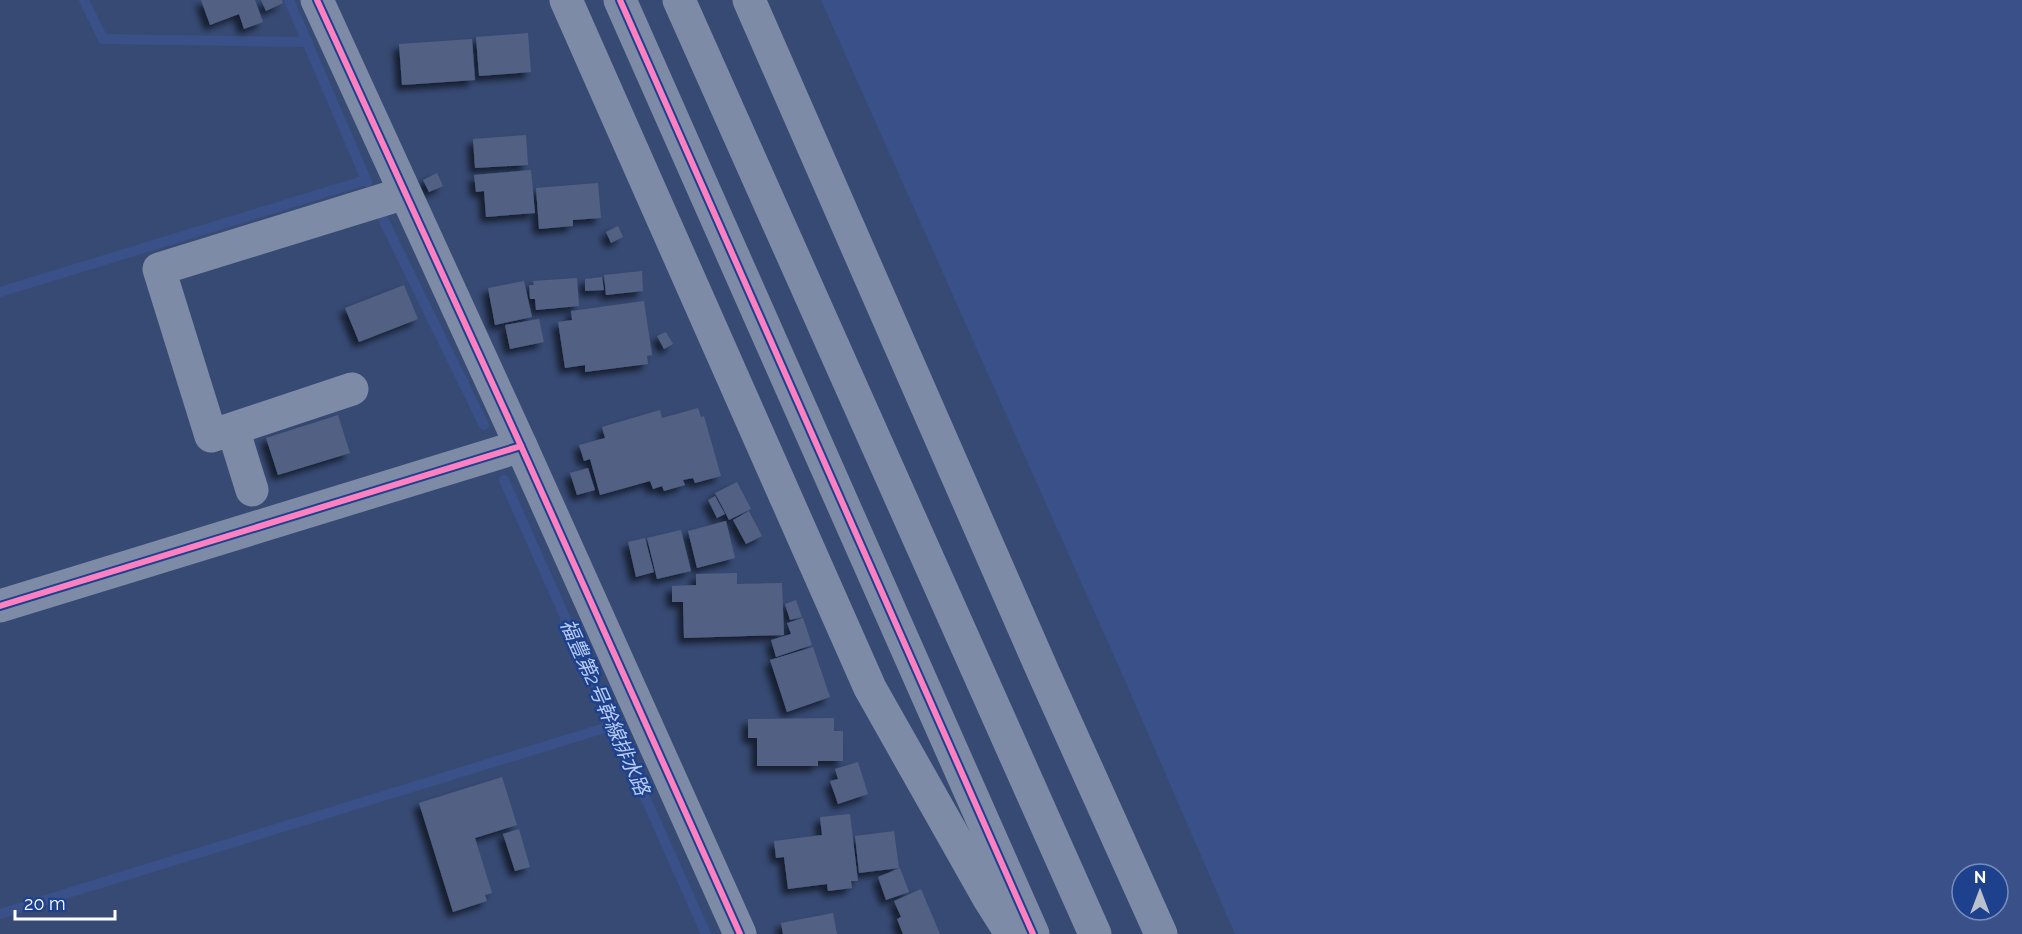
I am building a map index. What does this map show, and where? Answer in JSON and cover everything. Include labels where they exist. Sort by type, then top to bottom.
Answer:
[{"type":"street","points":[[317,0],[740,934]]},
{"type":"street","points":[[566,0],[870,688],[988,897],[1018,926]]},
{"type":"street","points":[[620,0],[1018,926]]},
{"type":"street","points":[[680,0],[1095,934]]},
{"type":"street","points":[[749,0],[1044,674],[1161,934]]},
{"type":"street","points":[[352,389],[211,436],[159,269],[405,194]]},
{"type":"street","points":[[232,429],[252,490]]},
{"type":"street","points":[[0,606],[520,446]]},
{"type":"water","points":[[821,0],[2022,0],[2022,934],[1235,934],[1127,685]]},
{"type":"building","points":[[201,0],[255,0],[263,22],[244,29],[239,14],[210,25]]},
{"type":"building","points":[[261,0],[282,0],[283,3],[266,11]]},
{"type":"building","points":[[528,33],[531,72],[479,76],[476,37]]},
{"type":"building","points":[[472,39],[475,80],[402,85],[399,44]]},
{"type":"building","points":[[526,135],[528,165],[475,168],[473,139]]},
{"type":"building","points":[[531,170],[535,213],[486,217],[484,191],[476,192],[474,175]]},
{"type":"building","points":[[437,173],[443,186],[429,192],[423,180]]},
{"type":"building","points":[[598,183],[601,218],[573,220],[573,226],[539,229],[536,188]]},
{"type":"building","points":[[618,226],[623,237],[611,243],[606,232]]},
{"type":"building","points":[[642,271],[643,291],[606,295],[604,275]]},
{"type":"building","points":[[602,277],[604,290],[585,291],[585,279]]},
{"type":"building","points":[[577,278],[579,306],[536,310],[535,299],[530,299],[529,285],[534,285],[533,281]]},
{"type":"building","points":[[524,281],[532,317],[495,325],[488,288]]},
{"type":"building","points":[[404,285],[418,319],[359,342],[345,308]]},
{"type":"building","points":[[644,301],[652,355],[647,356],[648,364],[585,372],[585,365],[565,368],[558,322],[572,320],[571,311]]},
{"type":"building","points":[[539,319],[544,342],[510,349],[505,325]]},
{"type":"building","points":[[666,332],[673,344],[664,349],[657,336]]},
{"type":"building","points":[[698,408],[701,417],[704,416],[721,476],[695,483],[693,478],[683,480],[685,485],[664,491],[662,486],[653,489],[650,481],[600,495],[590,459],[584,461],[579,445],[605,438],[602,427],[660,410],[662,418]]},
{"type":"building","points":[[338,415],[350,453],[278,475],[266,438]]},
{"type":"building","points":[[588,468],[595,490],[577,495],[570,473]]},
{"type":"building","points":[[737,482],[751,509],[729,520],[715,493]]},
{"type":"building","points":[[715,496],[725,514],[717,518],[708,500]]},
{"type":"building","points":[[749,511],[762,536],[746,544],[733,520]]},
{"type":"building","points":[[726,521],[735,558],[697,568],[688,531]]},
{"type":"building","points":[[681,530],[691,571],[657,579],[647,538]]},
{"type":"building","points":[[645,538],[654,572],[636,577],[628,542]]},
{"type":"building","points":[[737,573],[737,584],[782,583],[784,635],[684,638],[683,602],[672,602],[672,586],[696,585],[696,574]]},
{"type":"building","points":[[796,600],[802,617],[790,620],[785,604]]},
{"type":"building","points":[[803,618],[812,645],[776,657],[771,640],[791,634],[787,623]]},
{"type":"building","points":[[813,647],[830,697],[787,712],[770,660]]},
{"type":"building","points":[[834,718],[834,731],[843,731],[843,761],[818,761],[818,766],[757,766],[757,738],[748,738],[748,719]]},
{"type":"building","points":[[858,762],[868,794],[838,804],[830,781],[838,779],[835,769]]},
{"type":"building","points":[[502,777],[517,825],[475,838],[492,893],[485,895],[487,901],[453,912],[419,803]]},
{"type":"building","points":[[850,814],[858,881],[851,881],[852,888],[828,891],[827,884],[788,889],[784,857],[776,858],[774,841],[822,835],[820,817]]},
{"type":"building","points":[[519,829],[530,867],[515,871],[503,834]]},
{"type":"building","points":[[894,831],[899,868],[859,873],[855,836]]},
{"type":"building","points":[[900,868],[909,892],[886,900],[878,877]]},
{"type":"building","points":[[921,889],[940,934],[903,934],[897,919],[901,917],[894,901]]},
{"type":"building","points":[[833,913],[837,934],[783,934],[781,923]]},
{"type":"waterway","points":[[84,0],[103,39],[308,42]]},
{"type":"waterway","name":"福豊第2号幹線排水路","points":[[289,0],[367,182]]},
{"type":"waterway","points":[[0,292],[366,180]]},
{"type":"waterway","name":"福豊第2号幹線排水路","points":[[382,217],[484,425]]},
{"type":"waterway","name":"福豊第2号幹線排水路","points":[[504,480],[706,934]]},
{"type":"waterway","points":[[0,914],[611,726]]},
{"type":"cycle path","points":[[317,0],[521,446],[740,934]]},
{"type":"cycle path","points":[[620,0],[1033,934]]},
{"type":"cycle path","points":[[0,606],[521,446]]}]
